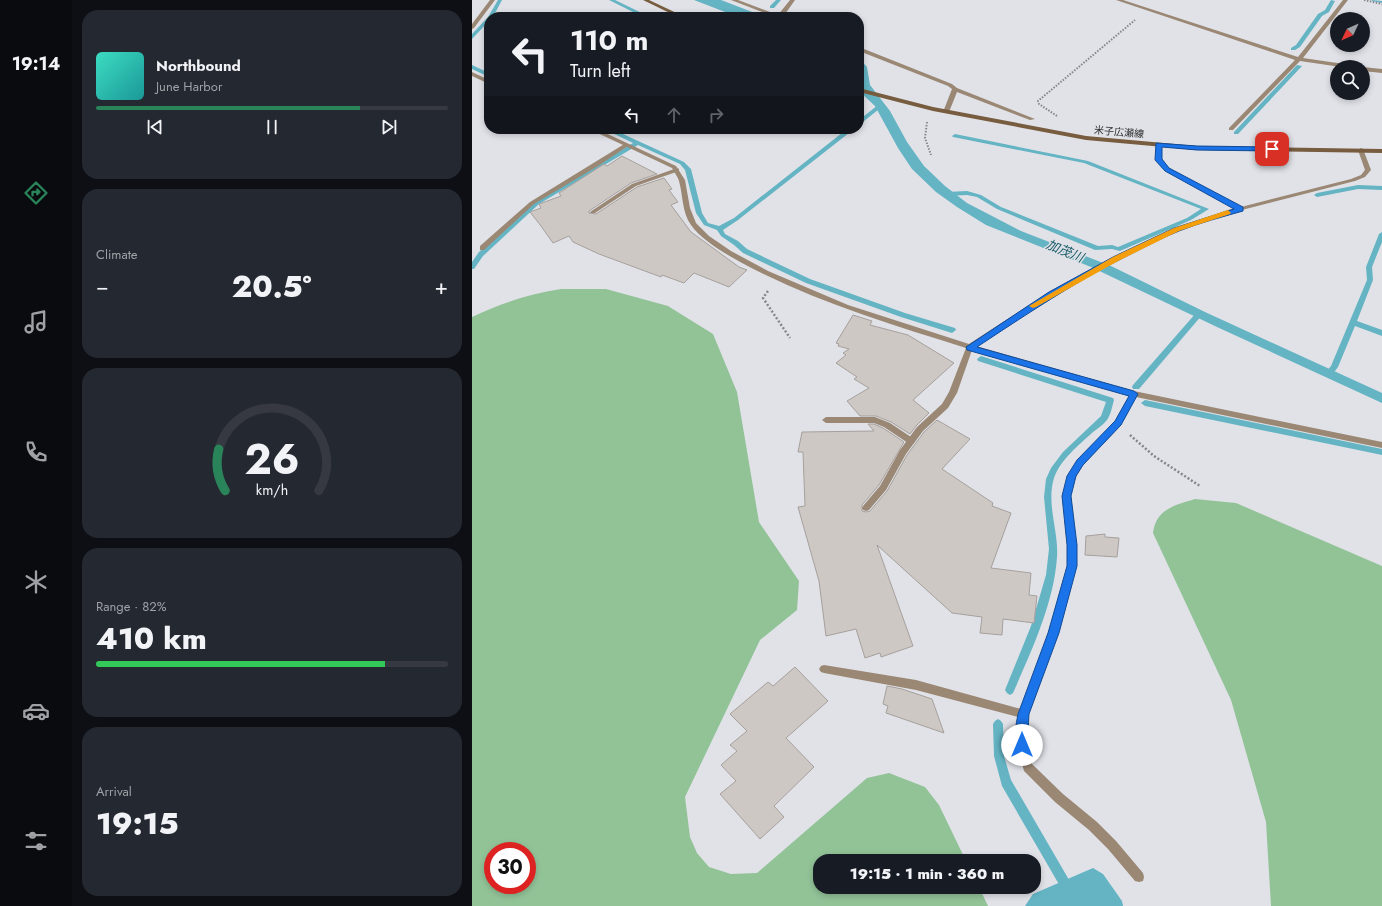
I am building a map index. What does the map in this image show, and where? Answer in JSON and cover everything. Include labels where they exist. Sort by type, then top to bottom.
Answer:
[{"type":"main road","points":[[645,0],[671,12]]},
{"type":"main road","name":"米子広瀬線","points":[[864,91],[946,112],[1086,138],[1197,148],[1382,151]]},
{"type":"street","points":[[472,27],[493,0]]},
{"type":"street","points":[[733,0],[766,12]]},
{"type":"street","points":[[784,12],[793,0]]},
{"type":"street","points":[[1118,0],[1299,59],[1330,64]]},
{"type":"street","points":[[1231,129],[1299,59],[1346,0]]},
{"type":"street","points":[[864,51],[1032,119]]},
{"type":"street","points":[[1370,70],[1382,71]]},
{"type":"street","points":[[472,74],[484,80]]},
{"type":"street","points":[[946,112],[955,89]]},
{"type":"street","points":[[603,134],[674,167],[682,180],[687,208],[693,224],[707,237],[729,253],[776,277],[846,307],[970,347],[1134,394],[1382,445]]},
{"type":"street","points":[[482,248],[532,203],[596,165],[626,145]]},
{"type":"street","points":[[1158,145],[1159,160],[1167,169],[1240,209]]},
{"type":"street","points":[[866,508],[883,488],[903,452],[920,429],[946,406],[953,393],[970,347],[1051,294],[1177,229],[1240,209],[1353,180],[1363,176],[1368,170],[1362,150]]},
{"type":"street","points":[[593,212],[634,185],[677,170]]},
{"type":"street","points":[[1134,394],[1118,423],[1080,463],[1072,476],[1067,496],[1072,545],[1072,566],[1053,633],[1024,714],[1021,727],[1022,745],[1028,767],[1059,798],[1093,826],[1112,845],[1139,877]]},
{"type":"street","points":[[826,420],[875,420],[887,425],[911,441]]},
{"type":"street","points":[[824,669],[916,685],[1024,714]]},
{"type":"path","points":[[1364,0],[1382,4]]},
{"type":"path","points":[[1057,116],[1044,109],[1038,101],[1148,10]]},
{"type":"path","points":[[931,155],[925,138],[926,126],[933,109]]},
{"type":"path","points":[[776,277],[763,298],[769,310],[779,321],[790,338]]},
{"type":"path","points":[[1118,423],[1137,443],[1200,486]]},
{"type":"green space","points":[[561,289],[606,289],[668,306],[713,334],[737,392],[759,522],[799,581],[797,610],[760,640],[685,797],[690,837],[697,853],[709,867],[731,874],[757,873],[867,778],[889,773],[925,787],[939,805],[963,854],[813,854],[813,894],[982,894],[988,906],[472,906],[472,317],[494,307]]},
{"type":"green space","points":[[1195,499],[1236,503],[1382,566],[1382,906],[1271,906],[1266,822],[1231,700],[1153,533],[1158,518],[1162,513],[1180,503]]},
{"type":"water","points":[[694,0],[721,0],[752,12],[725,12]]},
{"type":"water","name":"加茂川","points":[[864,64],[867,67],[870,85],[890,111],[907,142],[924,166],[945,186],[967,203],[1021,231],[1111,266],[1205,312],[1382,393],[1382,403],[1091,267],[986,225],[936,192],[912,169],[898,148],[875,106],[864,96]]},
{"type":"water","points":[[1093,868],[1103,874],[1122,901],[1123,906],[1025,906],[1033,894],[1041,894],[1041,891]]},
{"type":"building","points":[[622,156],[657,174],[631,183],[589,211],[589,213],[596,214],[637,187],[664,178],[672,189],[669,190],[678,202],[671,205],[691,232],[739,267],[747,270],[729,287],[694,273],[684,283],[662,275],[661,277],[599,254],[573,242],[569,236],[553,243],[530,212],[541,208],[539,204],[561,196],[559,193],[604,164],[607,166]]},
{"type":"building","points":[[853,315],[872,321],[870,325],[908,335],[954,363],[913,400],[929,413],[910,434],[891,422],[876,416],[860,416],[847,401],[869,388],[854,379],[857,377],[836,363],[846,355],[843,353],[849,349],[838,346],[839,344],[836,343]]},
{"type":"building","points":[[937,420],[970,439],[942,469],[993,503],[992,506],[1011,513],[991,568],[1031,573],[1029,595],[1037,596],[1034,623],[1003,619],[1002,635],[980,633],[982,617],[952,613],[877,545],[913,646],[881,657],[880,653],[865,658],[856,629],[826,636],[819,581],[798,507],[805,506],[803,452],[798,452],[802,432],[874,431],[868,424],[874,424],[883,428],[904,442],[879,485],[862,505],[862,511],[866,512],[870,511],[887,491],[907,455],[924,432]]},
{"type":"building","points":[[1105,534],[1105,537],[1119,538],[1117,557],[1085,555],[1086,536]]},
{"type":"building","points":[[795,667],[828,701],[786,738],[814,767],[774,806],[784,817],[760,839],[720,794],[736,781],[721,765],[737,751],[730,745],[747,731],[730,714],[768,682],[773,686]]},
{"type":"building","points":[[887,686],[902,689],[932,699],[944,733],[886,713],[888,706],[883,704]]},
{"type":"waterway","points":[[493,12],[500,0]]},
{"type":"waterway","points":[[611,0],[636,12]]},
{"type":"waterway","points":[[772,7],[779,0]]},
{"type":"waterway","points":[[1374,0],[1382,2]]},
{"type":"waterway","points":[[1293,49],[1298,46],[1320,15],[1327,11],[1333,1]]},
{"type":"waterway","points":[[472,37],[484,24]]},
{"type":"waterway","points":[[1236,133],[1299,66]]},
{"type":"waterway","points":[[472,67],[484,73]]},
{"type":"waterway","points":[[864,119],[880,106]]},
{"type":"waterway","points":[[618,134],[638,143]]},
{"type":"waterway","points":[[719,229],[736,219],[845,134]]},
{"type":"waterway","points":[[947,194],[967,193],[979,196],[999,208],[1097,248],[1112,247],[1118,249],[1189,219],[1206,209],[1086,162],[955,136]]},
{"type":"waterway","points":[[472,267],[481,254],[537,203],[638,143]]},
{"type":"waterway","points":[[638,143],[682,163],[688,169],[699,213],[706,224],[719,229]]},
{"type":"waterway","points":[[1317,195],[1358,187],[1382,188]]},
{"type":"waterway","points":[[719,229],[723,235],[745,251],[808,281],[903,315],[952,330]]},
{"type":"waterway","points":[[1353,322],[1370,280],[1369,267],[1382,234]]},
{"type":"waterway","points":[[1136,387],[1198,315]]},
{"type":"waterway","points":[[1329,373],[1334,367],[1353,322]]},
{"type":"waterway","points":[[1353,322],[1382,333]]},
{"type":"waterway","points":[[981,359],[1110,400],[1104,418],[1081,438],[1066,454],[1059,462],[1050,479],[1048,497],[1053,539],[1053,558],[1047,592],[1036,626],[1010,690]]},
{"type":"waterway","points":[[1145,403],[1382,452]]},
{"type":"waterway","points":[[998,724],[999,756],[1006,782],[1068,889]]},
{"type":"slow traffic","points":[[1033,306],[1051,294],[1093,271],[1177,229],[1228,213]]},
{"type":"route","points":[[1022,745],[1021,727],[1024,714],[1053,633],[1072,566],[1072,545],[1067,496],[1072,476],[1080,463],[1118,423],[1134,394],[970,347],[1051,294],[1116,259],[1177,229],[1240,209],[1167,169],[1159,160],[1158,145],[1197,148],[1272,149]]}]
